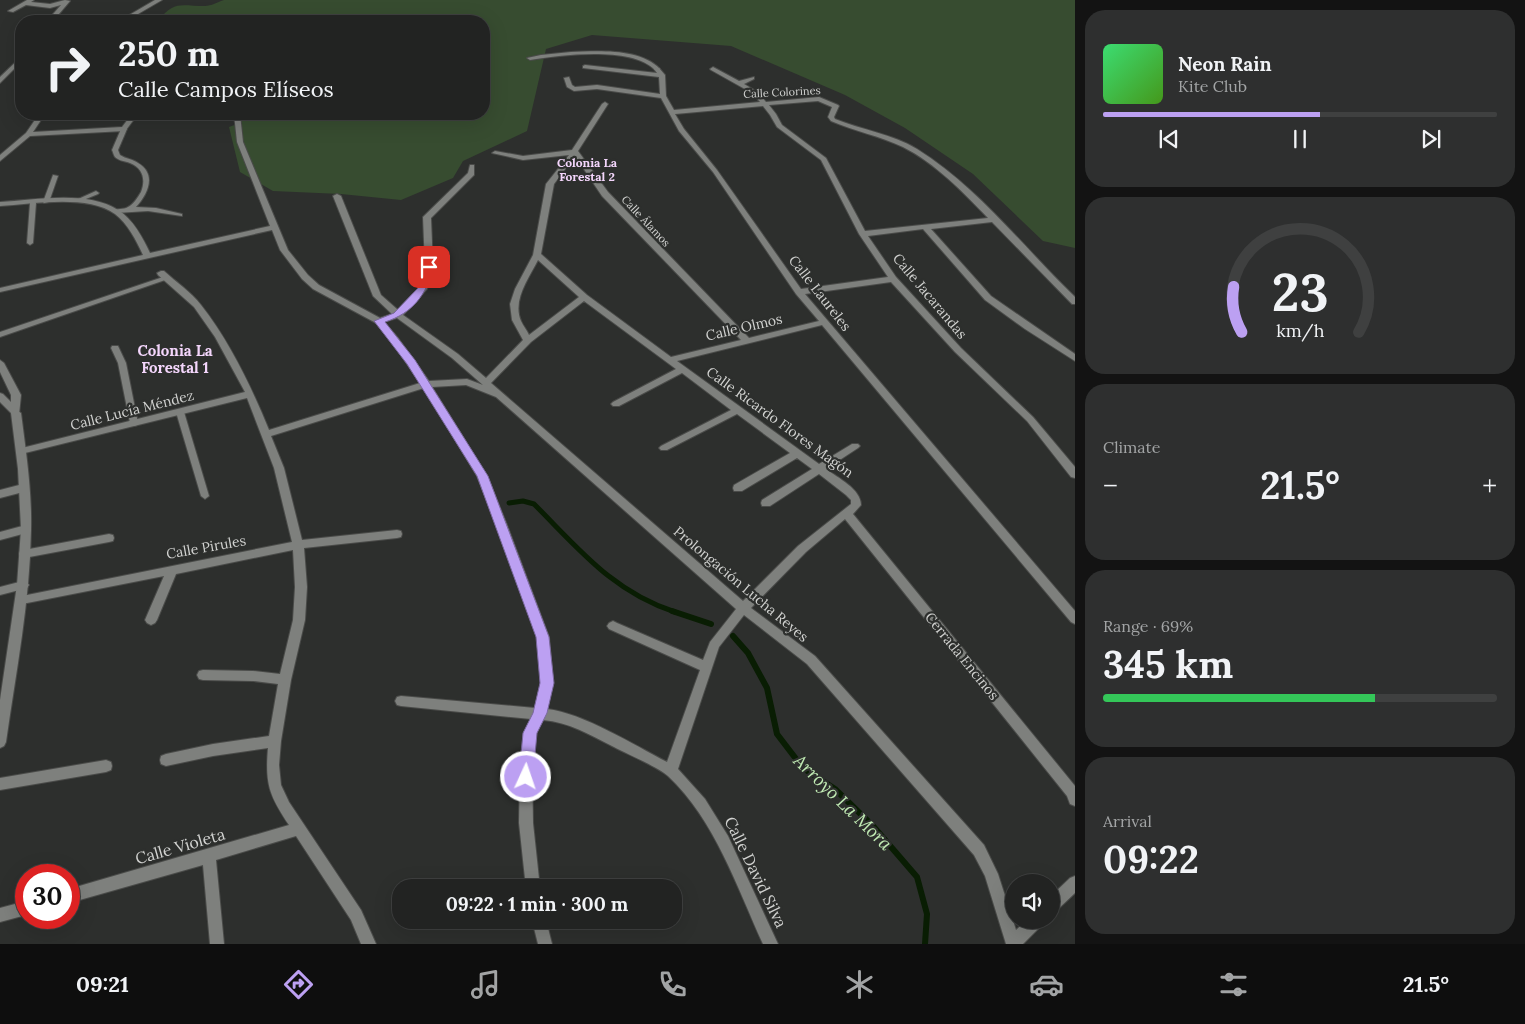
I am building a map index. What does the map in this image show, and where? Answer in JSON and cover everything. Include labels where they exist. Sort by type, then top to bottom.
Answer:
[{"type":"street","points":[[11,11],[32,0]]},
{"type":"street","points":[[133,15],[159,0]]},
{"type":"street","points":[[25,3],[50,6],[68,1]]},
{"type":"street","points":[[55,15],[68,1]]},
{"type":"street","points":[[0,81],[15,67]]},
{"type":"street","points":[[585,67],[659,72]]},
{"type":"street","name":"Calle Jacarandas","points":[[713,69],[754,92],[774,114],[779,126],[784,131],[824,159],[862,234],[893,279],[958,350],[1030,419],[1075,474]]},
{"type":"street","name":"Calle Laureles","points":[[659,72],[663,96],[681,130],[714,171],[799,292],[1075,619]]},
{"type":"street","points":[[567,78],[570,88],[605,88],[663,96]]},
{"type":"street","points":[[740,83],[752,78]]},
{"type":"street","name":"Calle Colorines","points":[[671,112],[819,99],[833,103],[836,106],[831,117],[833,120],[916,152],[935,165],[995,219],[1027,256],[1075,302]]},
{"type":"street","points":[[528,340],[516,320],[514,304],[519,289],[538,254],[550,184],[575,152],[604,104]]},
{"type":"street","points":[[0,159],[28,134],[38,120]]},
{"type":"street","points":[[28,134],[124,129],[130,120]]},
{"type":"street","points":[[238,120],[240,142],[258,182],[284,250],[305,277],[316,287],[379,321],[401,347],[426,384],[482,476],[543,637],[547,683],[540,713],[530,733],[526,762],[526,823],[533,879]]},
{"type":"street","points":[[495,153],[523,158],[575,152]]},
{"type":"street","name":"Calle Álamos","points":[[575,152],[606,194],[747,341]]},
{"type":"street","points":[[379,321],[398,315],[423,289],[429,267],[427,217],[472,174],[472,166]]},
{"type":"street","name":"Prolongación Lucha Reyes","points":[[337,196],[377,296],[398,315],[441,345],[486,383],[743,608],[811,660],[979,850],[990,874],[1013,944]]},
{"type":"street","points":[[0,204],[79,200],[116,211],[137,233],[148,256]]},
{"type":"street","points":[[862,234],[995,219]]},
{"type":"street","points":[[0,290],[274,227]]},
{"type":"street","points":[[925,227],[988,298],[1075,358]]},
{"type":"street","name":"Calle Ricardo Flores Magón","points":[[538,254],[584,297],[819,468],[856,499],[856,505],[847,514]]},
{"type":"street","points":[[164,275],[197,305],[219,337],[250,394],[279,468],[298,546],[301,587],[299,620],[285,680],[275,741],[274,785],[284,806],[356,915],[369,944]]},
{"type":"street","points":[[799,292],[893,279]]},
{"type":"street","points":[[486,383],[528,340],[584,297]]},
{"type":"street","name":"Calle Olmos","points":[[669,360],[824,322]]},
{"type":"street","points":[[0,363],[16,395],[26,529],[22,600],[5,676],[0,742]]},
{"type":"street","points":[[616,404],[683,370]]},
{"type":"street","points":[[266,434],[426,384],[466,382],[501,397]]},
{"type":"street","name":"Calle Lucía Méndez","points":[[21,451],[250,394]]},
{"type":"street","points":[[1,398],[16,395]]},
{"type":"street","points":[[1,398],[16,413]]},
{"type":"street","points":[[664,448],[738,410]]},
{"type":"street","points":[[766,503],[854,446]]},
{"type":"street","points":[[738,488],[797,453]]},
{"type":"street","points":[[0,494],[23,488]]},
{"type":"street","points":[[401,701],[559,716],[583,725],[671,770],[714,645],[743,608],[802,549],[847,514]]},
{"type":"street","name":"Cerrada Encinos","points":[[847,514],[1074,794]]},
{"type":"street","points":[[0,536],[26,529]]},
{"type":"street","name":"Calle Pirules","points":[[22,600],[172,568],[298,546],[397,534]]},
{"type":"street","points":[[24,554],[108,538]]},
{"type":"street","points":[[151,620],[172,568]]},
{"type":"street","points":[[0,591],[23,585]]},
{"type":"street","points":[[613,626],[706,667]]},
{"type":"street","points":[[203,675],[253,676],[285,680]]},
{"type":"street","points":[[166,760],[213,750],[275,741]]},
{"type":"street","points":[[0,784],[106,766]]},
{"type":"street","name":"Calle David Silva","points":[[671,770],[700,803],[724,841],[771,944]]},
{"type":"street","name":"Calle Violeta","points":[[80,893],[299,828]]},
{"type":"street","points":[[209,856],[217,944]]},
{"type":"street","points":[[1060,897],[1075,883]]},
{"type":"street","points":[[0,915],[15,911]]},
{"type":"street","points":[[541,929],[544,944]]},
{"type":"street","points":[[1013,944],[1028,929]]},
{"type":"lane","points":[[530,58],[561,53],[627,55],[645,59],[659,72]]},
{"type":"lane","points":[[124,129],[115,150],[117,156],[136,164],[143,171],[148,186],[143,196],[130,209]]},
{"type":"lane","points":[[46,202],[55,176]]},
{"type":"lane","points":[[79,200],[96,193]]},
{"type":"lane","points":[[30,243],[33,203]]},
{"type":"lane","points":[[116,211],[156,208],[180,215]]},
{"type":"lane","points":[[0,335],[164,275]]},
{"type":"lane","points":[[115,348],[122,363],[134,423]]},
{"type":"lane","points":[[180,412],[205,496]]},
{"type":"green space","points":[[224,0],[1075,0],[1075,248],[1043,241],[973,174],[905,128],[845,95],[731,46],[592,35],[546,49],[527,131],[463,161],[453,178],[401,200],[341,194],[273,191],[240,172],[229,127],[237,124],[235,120],[490,120],[490,15],[163,15],[178,6],[212,5]]},
{"type":"waterway","name":"Arroyo La Mora","points":[[509,503],[523,501],[534,504],[582,553],[615,581],[633,593],[675,612]]},
{"type":"waterway","name":"Arroyo La Mora","points":[[675,612],[711,624]]},
{"type":"waterway","name":"Arroyo La Mora","points":[[733,636],[748,653],[767,688],[777,734],[803,768],[835,789],[873,826],[917,877],[927,914],[925,944]]},
{"type":"district","name":"Colonia La Forestal 2","points":[[587,169]]},
{"type":"district","name":"Colonia La Forestal 1","points":[[175,358]]},
{"type":"route","points":[[429,267],[423,289],[398,315],[379,321],[426,384],[482,476],[543,637],[547,683],[540,713],[530,733],[526,777]]}]
